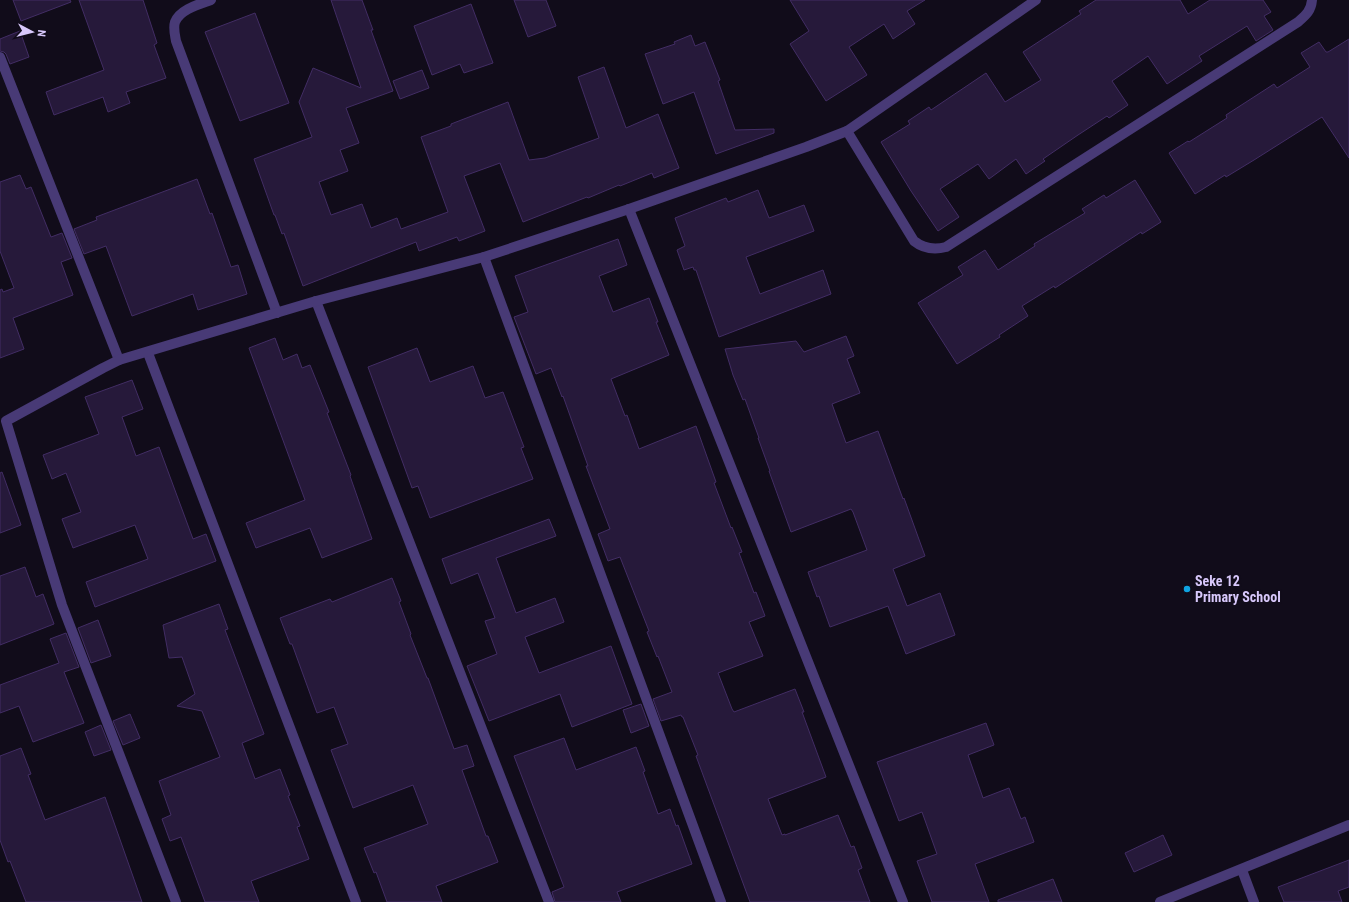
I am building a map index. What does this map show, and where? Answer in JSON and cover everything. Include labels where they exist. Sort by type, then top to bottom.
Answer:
[{"type":"street","points":[[211,0],[191,7],[175,20],[174,30],[176,41],[276,313]]},
{"type":"street","points":[[176,902],[62,606],[6,421],[119,360],[148,353],[316,301],[484,257],[629,209],[806,147],[847,131],[1036,0]]},
{"type":"street","points":[[847,131],[914,241],[921,247],[930,249],[946,247],[1298,22],[1308,13],[1312,5],[1312,0]]},
{"type":"street","points":[[0,57],[119,360]]},
{"type":"street","points":[[629,209],[903,902]]},
{"type":"street","points":[[484,257],[721,902]]},
{"type":"street","points":[[316,301],[549,902]]},
{"type":"street","points":[[148,353],[356,902]]},
{"type":"street","points":[[1160,902],[1242,870],[1349,825]]},
{"type":"street","points":[[1242,870],[1254,902]]},
{"type":"building","points":[[13,0],[70,0],[71,2],[21,21]]},
{"type":"building","points":[[79,0],[143,0],[157,43],[154,45],[166,78],[126,92],[130,103],[108,112],[103,97],[54,115],[46,92],[104,70]]},
{"type":"building","points":[[331,0],[362,0],[393,91],[346,108],[359,143],[340,150],[348,171],[319,182],[331,215],[362,204],[371,228],[397,218],[401,229],[448,212],[421,137],[508,102],[529,160],[545,158],[599,138],[578,77],[604,67],[626,128],[658,114],[679,168],[654,178],[652,173],[523,222],[500,163],[464,176],[485,231],[459,241],[457,237],[419,251],[416,242],[303,286],[284,233],[282,234],[274,215],[254,159],[312,137],[299,102],[313,68],[361,88]]},
{"type":"building","points":[[514,0],[546,0],[556,26],[528,37]]},
{"type":"building","points":[[790,0],[925,0],[907,11],[915,24],[893,39],[884,24],[849,47],[867,75],[826,101],[790,44],[809,31]]},
{"type":"building","points":[[1096,0],[1180,0],[1188,14],[1210,0],[1263,0],[1271,12],[1264,16],[1273,30],[1256,41],[1247,26],[1199,56],[1202,61],[1167,84],[1148,56],[1112,81],[1128,105],[1109,118],[1107,116],[1078,135],[1043,159],[1045,161],[1026,174],[1016,159],[989,179],[978,164],[940,189],[959,217],[938,231],[881,142],[910,124],[908,121],[929,107],[931,110],[986,73],[1005,102],[1041,80],[1023,52],[1081,14],[1079,11]]},
{"type":"building","points":[[471,4],[493,63],[464,73],[460,64],[432,75],[414,26]]},
{"type":"building","points":[[255,13],[289,103],[240,121],[205,32]]},
{"type":"building","points":[[20,31],[29,57],[10,64],[6,54],[0,51],[0,39]]},
{"type":"building","points":[[691,35],[695,46],[705,42],[720,80],[718,81],[735,130],[774,129],[774,133],[716,154],[694,92],[663,104],[645,54],[675,44],[674,42]]},
{"type":"building","points":[[1349,39],[1349,158],[1322,117],[1226,177],[1225,175],[1195,194],[1169,153],[1227,118],[1226,115],[1274,84],[1277,88],[1310,67],[1301,53],[1319,42],[1326,52],[1328,52]]},
{"type":"building","points":[[422,70],[429,88],[400,99],[393,81]]},
{"type":"building","points":[[20,175],[26,189],[31,187],[51,237],[62,233],[72,258],[61,262],[73,295],[13,318],[24,349],[0,358],[0,290],[2,289],[3,292],[14,288],[0,251],[0,182]]},
{"type":"building","points":[[197,179],[210,214],[212,213],[231,267],[238,265],[247,294],[198,310],[193,294],[132,316],[106,246],[84,254],[74,229],[97,220],[96,217]]},
{"type":"building","points":[[1135,180],[1161,222],[1142,234],[1141,232],[1055,288],[1054,286],[1022,306],[1028,316],[999,335],[1000,337],[957,364],[918,303],[963,275],[958,267],[985,250],[998,270],[1035,246],[1034,244],[1085,213],[1082,209],[1104,195],[1106,198]]},
{"type":"building","points":[[758,190],[769,218],[804,205],[814,231],[746,257],[760,294],[823,270],[831,294],[719,337],[696,270],[694,270],[693,267],[684,270],[677,250],[685,246],[675,218],[726,198],[728,202]]},
{"type":"building","points":[[618,239],[627,265],[599,276],[613,312],[649,298],[658,322],[656,322],[669,355],[611,379],[625,416],[627,415],[639,449],[696,426],[716,482],[714,483],[742,552],[739,553],[754,593],[756,592],[765,616],[749,622],[763,656],[718,673],[734,712],[795,689],[826,777],[768,799],[782,835],[838,815],[851,847],[854,846],[862,868],[858,870],[870,902],[750,902],[683,717],[681,715],[661,721],[653,699],[672,692],[647,632],[649,631],[620,557],[608,561],[598,534],[610,529],[586,466],[588,466],[563,396],[562,397],[551,368],[536,374],[514,317],[528,312],[515,276]]},
{"type":"building","points":[[846,336],[854,356],[847,359],[860,393],[832,404],[846,443],[878,431],[925,556],[893,569],[907,606],[940,593],[955,635],[906,654],[888,606],[830,627],[819,596],[817,597],[808,572],[867,550],[853,512],[851,509],[791,532],[745,399],[743,400],[725,349],[796,341],[804,352]]},
{"type":"building","points":[[275,338],[283,360],[297,354],[302,368],[310,365],[329,412],[327,413],[351,475],[350,476],[372,539],[322,558],[310,528],[256,548],[246,523],[305,500],[249,348]]},
{"type":"building","points":[[417,348],[430,382],[473,366],[485,398],[503,392],[524,447],[521,448],[533,479],[430,518],[418,486],[412,488],[368,367]]},
{"type":"building","points":[[132,380],[143,409],[122,417],[136,456],[159,447],[193,539],[206,534],[216,561],[95,607],[86,582],[148,559],[135,525],[73,548],[62,519],[81,512],[66,473],[52,479],[43,455],[99,434],[85,397]]},
{"type":"building","points":[[2,472],[21,525],[0,533],[0,473]]},
{"type":"building","points":[[549,519],[556,536],[496,558],[516,613],[555,598],[564,622],[525,637],[539,673],[611,646],[632,704],[572,727],[560,694],[489,721],[467,666],[497,654],[485,621],[495,618],[478,573],[451,584],[442,559]]},
{"type":"building","points":[[25,567],[36,597],[43,594],[54,624],[0,645],[0,576]]},
{"type":"building","points":[[392,578],[401,601],[399,602],[411,634],[410,635],[428,678],[454,749],[467,745],[474,766],[462,770],[486,836],[488,836],[498,862],[436,886],[442,902],[387,902],[376,872],[374,873],[364,848],[428,824],[413,785],[353,808],[331,750],[348,744],[334,707],[317,713],[292,644],[290,644],[280,618],[330,599],[332,602]]},
{"type":"building","points":[[219,604],[228,629],[225,630],[264,734],[242,743],[255,779],[280,769],[290,795],[288,796],[300,826],[297,827],[309,859],[251,881],[259,902],[205,902],[181,837],[170,841],[162,819],[171,815],[159,781],[220,757],[202,711],[177,706],[195,694],[182,657],[169,658],[163,625]]},
{"type":"building","points":[[98,620],[111,656],[91,663],[78,628]]},
{"type":"building","points":[[66,633],[79,667],[64,672],[84,723],[33,742],[19,706],[0,713],[0,685],[59,663],[50,639]]},
{"type":"building","points":[[641,704],[649,726],[631,733],[623,710]]},
{"type":"building","points":[[130,714],[140,738],[123,745],[113,721]]},
{"type":"building","points":[[986,723],[994,745],[968,755],[983,798],[1009,788],[1021,819],[1025,817],[1034,842],[975,864],[989,902],[932,902],[917,861],[937,854],[922,812],[899,821],[877,762]]},
{"type":"building","points":[[101,725],[111,750],[94,756],[85,732]]},
{"type":"building","points":[[564,738],[576,770],[636,747],[658,814],[670,809],[676,826],[678,825],[692,864],[617,892],[621,902],[555,902],[552,892],[564,887],[514,756]]},
{"type":"building","points":[[21,748],[31,774],[28,775],[45,820],[105,797],[142,902],[26,902],[0,840],[0,756]]},
{"type":"building","points":[[1163,835],[1172,855],[1134,872],[1125,853]]},
{"type":"building","points":[[1349,860],[1349,887],[1338,891],[1342,902],[1284,902],[1278,887]]},
{"type":"building","points":[[1053,879],[1062,902],[998,902],[998,900]]},
{"type":"place","name":"Seke 12 Primary School","points":[[1187,589]]}]
